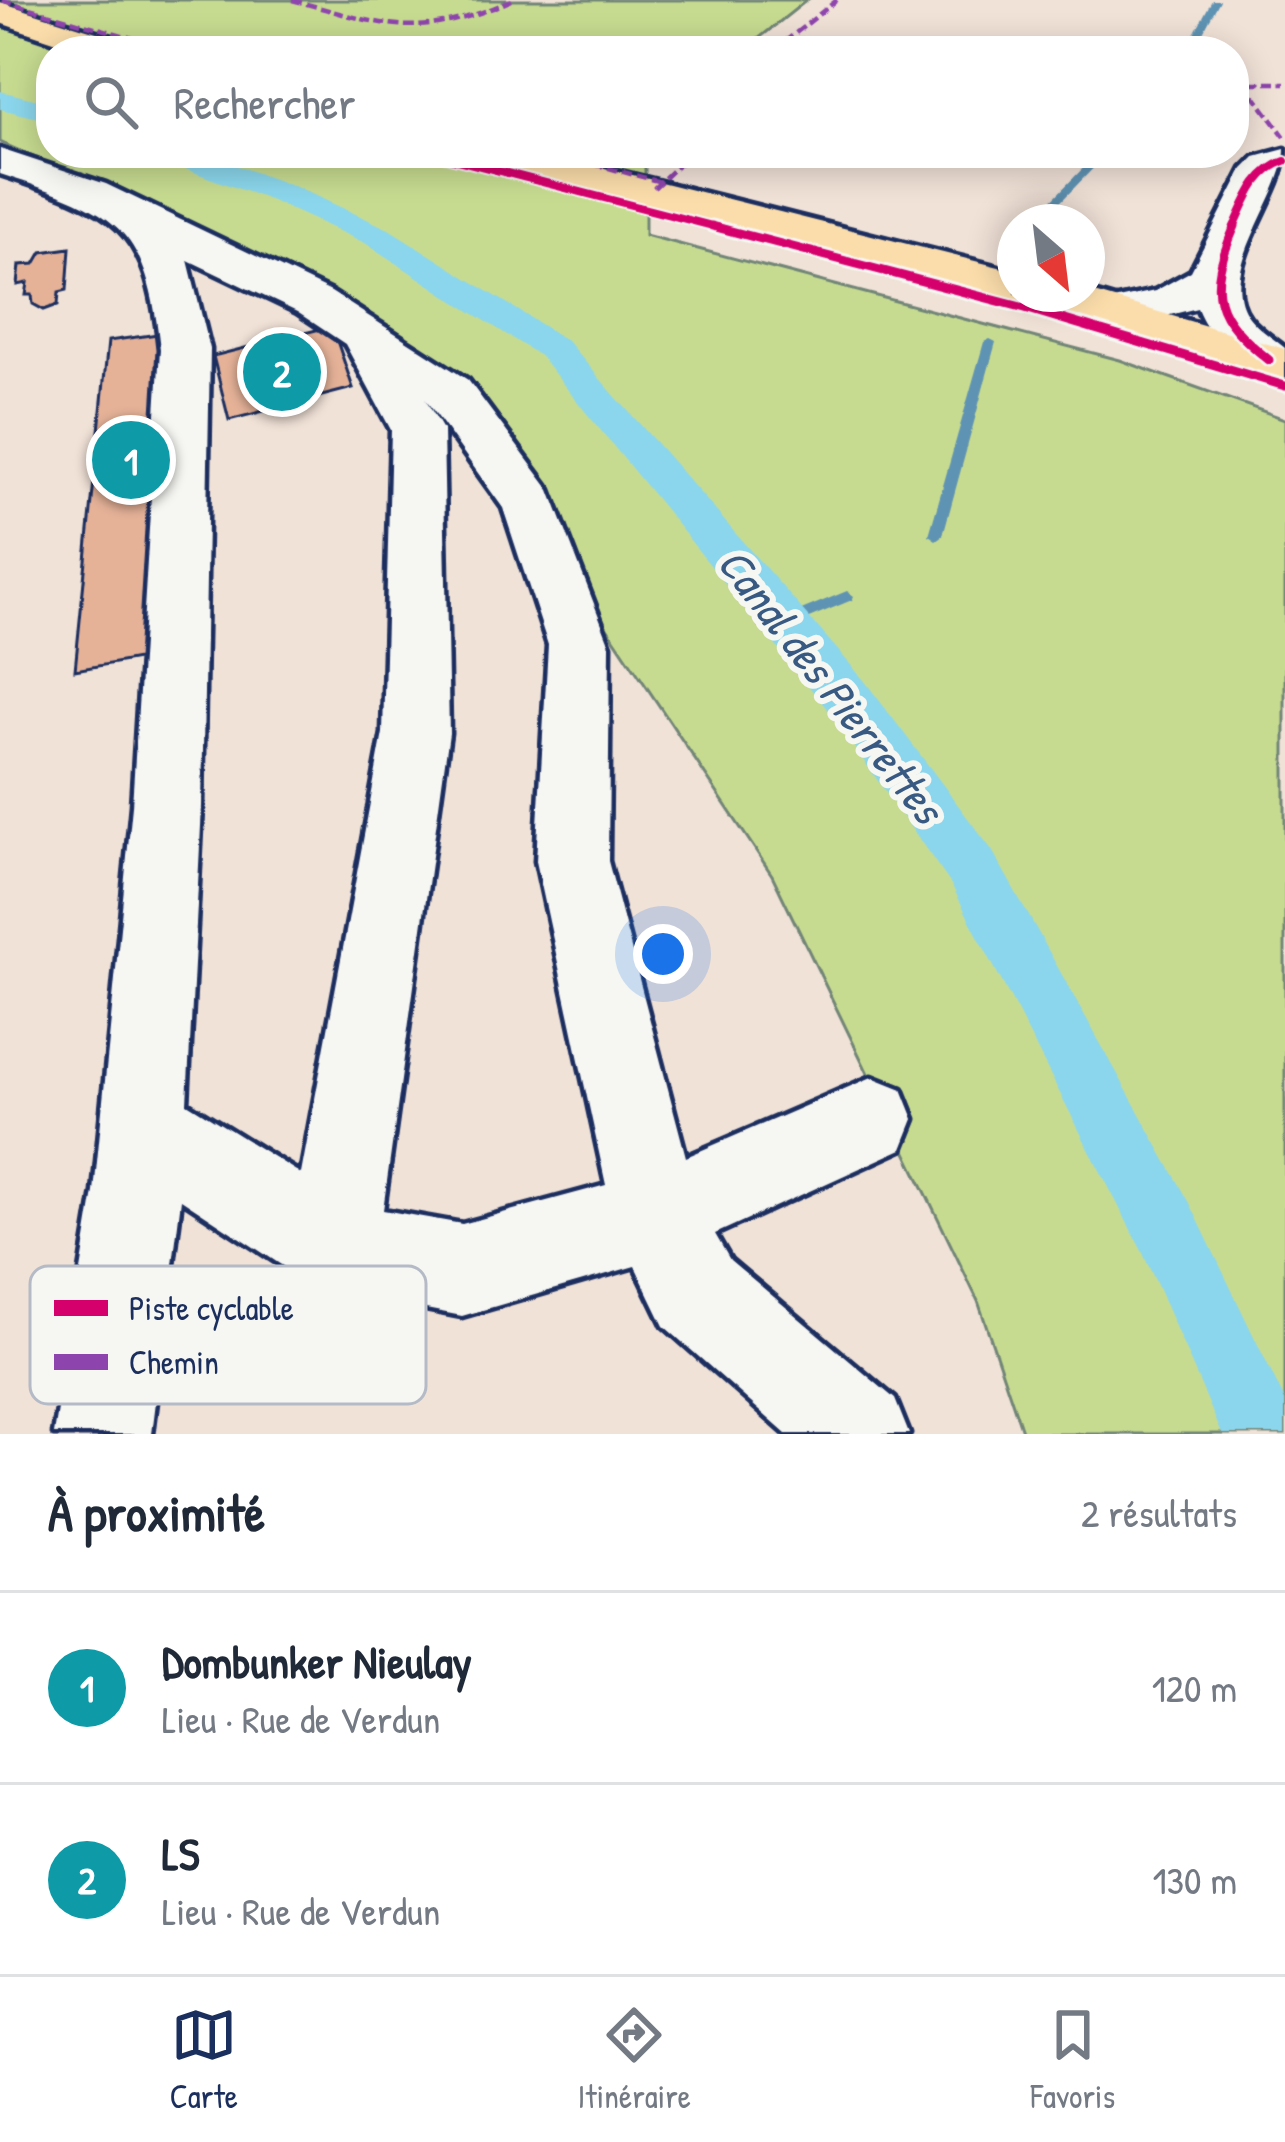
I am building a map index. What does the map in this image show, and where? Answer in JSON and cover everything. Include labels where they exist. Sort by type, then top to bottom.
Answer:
[{"type":"main road","points":[[0,12],[73,36]]},
{"type":"main road","points":[[0,29],[36,38]]},
{"type":"main road","points":[[556,168],[997,280]]},
{"type":"main road","points":[[1105,311],[1277,363]]},
{"type":"street","points":[[0,160],[57,179],[314,302],[450,392],[530,504],[579,645],[572,861],[657,1215],[697,1293],[860,1434]]},
{"type":"street","points":[[1277,363],[1231,327],[1219,308],[1220,270],[1258,178],[1269,166],[1285,161]]},
{"type":"street","points":[[127,1266],[138,1192],[166,806],[185,369],[178,297],[156,245],[137,219]]},
{"type":"street","points":[[1117,314],[1177,302],[1220,270]]},
{"type":"street","points":[[332,1246],[416,733],[417,430],[360,332]]},
{"type":"street","points":[[143,1124],[332,1246],[462,1270],[657,1215],[872,1119]]},
{"type":"street","points":[[103,1434],[107,1404]]},
{"type":"green space","points":[[0,0],[807,0],[762,36],[36,36],[36,158],[0,142]]},
{"type":"green space","points":[[58,168],[645,168],[645,235],[1120,360],[1285,419],[1285,1434],[1023,1434],[978,1301],[772,875],[594,608],[559,512],[487,411],[404,338],[288,270]]},
{"type":"building","points":[[70,248],[67,290],[59,292],[58,305],[44,310],[33,304],[32,295],[26,295],[28,283],[18,285],[20,265],[35,264],[42,252]]},
{"type":"building","points":[[332,326],[353,388],[229,420],[213,356]]},
{"type":"building","points":[[172,332],[155,656],[75,670],[108,341]]},
{"type":"waterway","points":[[1197,36],[1216,0]]},
{"type":"waterway","name":"Canal des Pierrettes","points":[[0,100],[36,108]]},
{"type":"waterway","name":"Canal des Pierrettes","points":[[213,168],[377,236],[554,349],[747,574],[846,695],[972,868],[1166,1227],[1261,1434]]},
{"type":"waterway","points":[[1053,204],[1088,168]]},
{"type":"waterway","points":[[936,535],[990,342]]},
{"type":"waterway","points":[[787,622],[847,596]]},
{"type":"marked path","points":[[2,0],[126,36]]},
{"type":"marked path","points":[[292,0],[417,28],[452,24],[512,0]]},
{"type":"marked path","points":[[792,36],[837,0]]},
{"type":"marked path","points":[[1249,83],[1285,83]]},
{"type":"marked path","points":[[1249,88],[1285,137]]},
{"type":"marked path","points":[[608,168],[661,182]]},
{"type":"marked path","points":[[654,188],[675,168]]},
{"type":"cycle path","points":[[1269,360],[1226,320],[1217,298],[1217,281],[1227,245],[1258,178],[1269,166],[1285,161]]},
{"type":"cycle path","points":[[488,168],[1025,308],[1285,386]]},
{"type":"place","name":"LS","points":[[282,372]]},
{"type":"place","name":"Dombunker Nieulay","points":[[131,460]]}]
